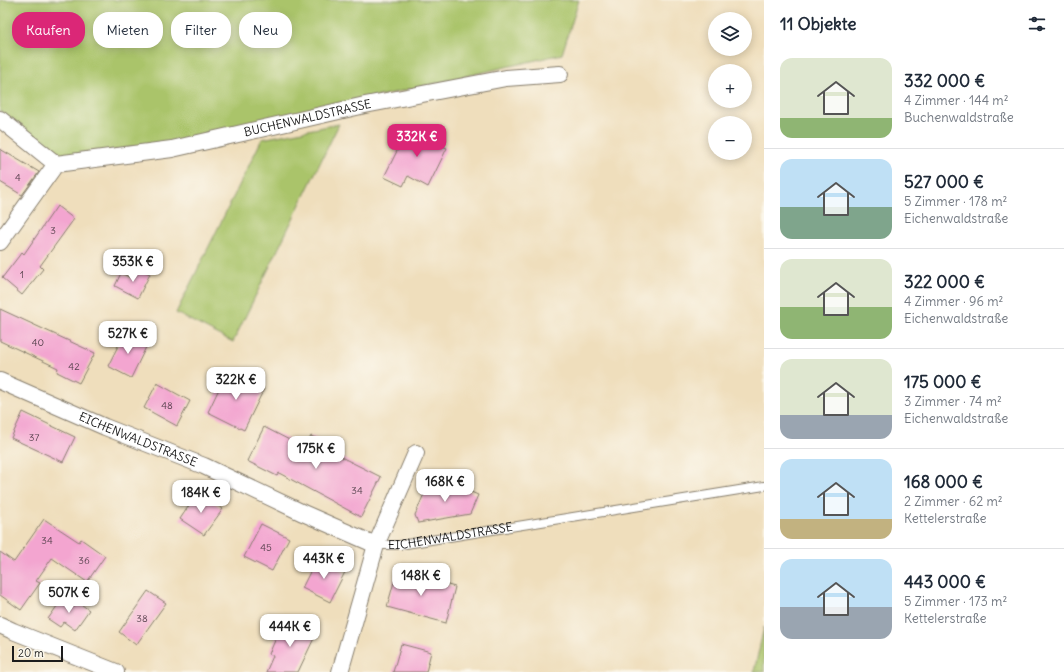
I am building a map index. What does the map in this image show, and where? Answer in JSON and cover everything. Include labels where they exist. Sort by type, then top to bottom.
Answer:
[{"type":"street","name":"BUCHENWALDSTRASSE","points":[[56,164],[172,149],[365,105],[506,78],[560,74]]},
{"type":"street","points":[[0,119],[56,164],[0,242]]},
{"type":"street","name":"EICHENWALDSTRASSE","points":[[0,381],[105,427],[204,466],[303,513],[376,545]]},
{"type":"street","points":[[340,672],[376,545],[416,453]]},
{"type":"street","points":[[0,624],[27,637],[116,672]]},
{"type":"lane","name":"EICHENWALDSTRASSE","points":[[376,545],[400,545],[764,486]]},
{"type":"green space","points":[[0,0],[579,0],[562,54],[168,145],[55,156],[0,111]]},
{"type":"green space","points":[[339,124],[233,342],[176,313],[262,139]]},
{"type":"green space","points":[[764,627],[764,672],[754,672]]},
{"type":"building","points":[[428,128],[444,137],[440,145],[447,148],[428,187],[408,176],[403,186],[384,177],[408,129],[423,137]]},
{"type":"building","points":[[0,149],[39,172],[22,195],[0,182]]},
{"type":"building","points":[[57,206],[74,219],[40,266],[43,269],[22,295],[2,278],[22,252],[24,254]]},
{"type":"building","points":[[138,268],[150,274],[138,298],[115,286],[121,273],[133,279]]},
{"type":"building","points":[[0,309],[95,353],[79,383],[57,372],[58,368],[0,341]]},
{"type":"building","points":[[125,332],[148,343],[131,378],[108,366]]},
{"type":"building","points":[[227,372],[264,389],[244,430],[208,412]]},
{"type":"building","points":[[157,383],[190,401],[177,426],[144,408]]},
{"type":"building","points":[[23,412],[75,437],[63,462],[11,438]]},
{"type":"building","points":[[264,427],[305,448],[311,436],[341,451],[339,456],[381,477],[361,517],[279,473],[277,476],[247,461]]},
{"type":"building","points":[[446,481],[478,495],[470,514],[418,523],[415,515],[427,487]]},
{"type":"building","points":[[198,492],[223,509],[204,535],[180,519]]},
{"type":"building","points":[[44,519],[79,542],[81,539],[105,556],[87,582],[52,558],[36,581],[40,583],[21,610],[0,595],[0,552],[14,562]]},
{"type":"building","points":[[261,524],[289,538],[272,571],[244,557]]},
{"type":"building","points":[[317,558],[345,572],[330,602],[302,588]]},
{"type":"building","points":[[397,571],[455,587],[446,623],[387,607]]},
{"type":"building","points":[[148,591],[166,603],[136,645],[119,632]]},
{"type":"building","points":[[62,599],[74,607],[78,602],[89,610],[75,630],[64,622],[60,627],[48,619]]},
{"type":"building","points":[[284,620],[316,634],[298,672],[266,672],[273,656],[269,654]]},
{"type":"building","points":[[401,644],[431,652],[426,672],[393,672]]}]
